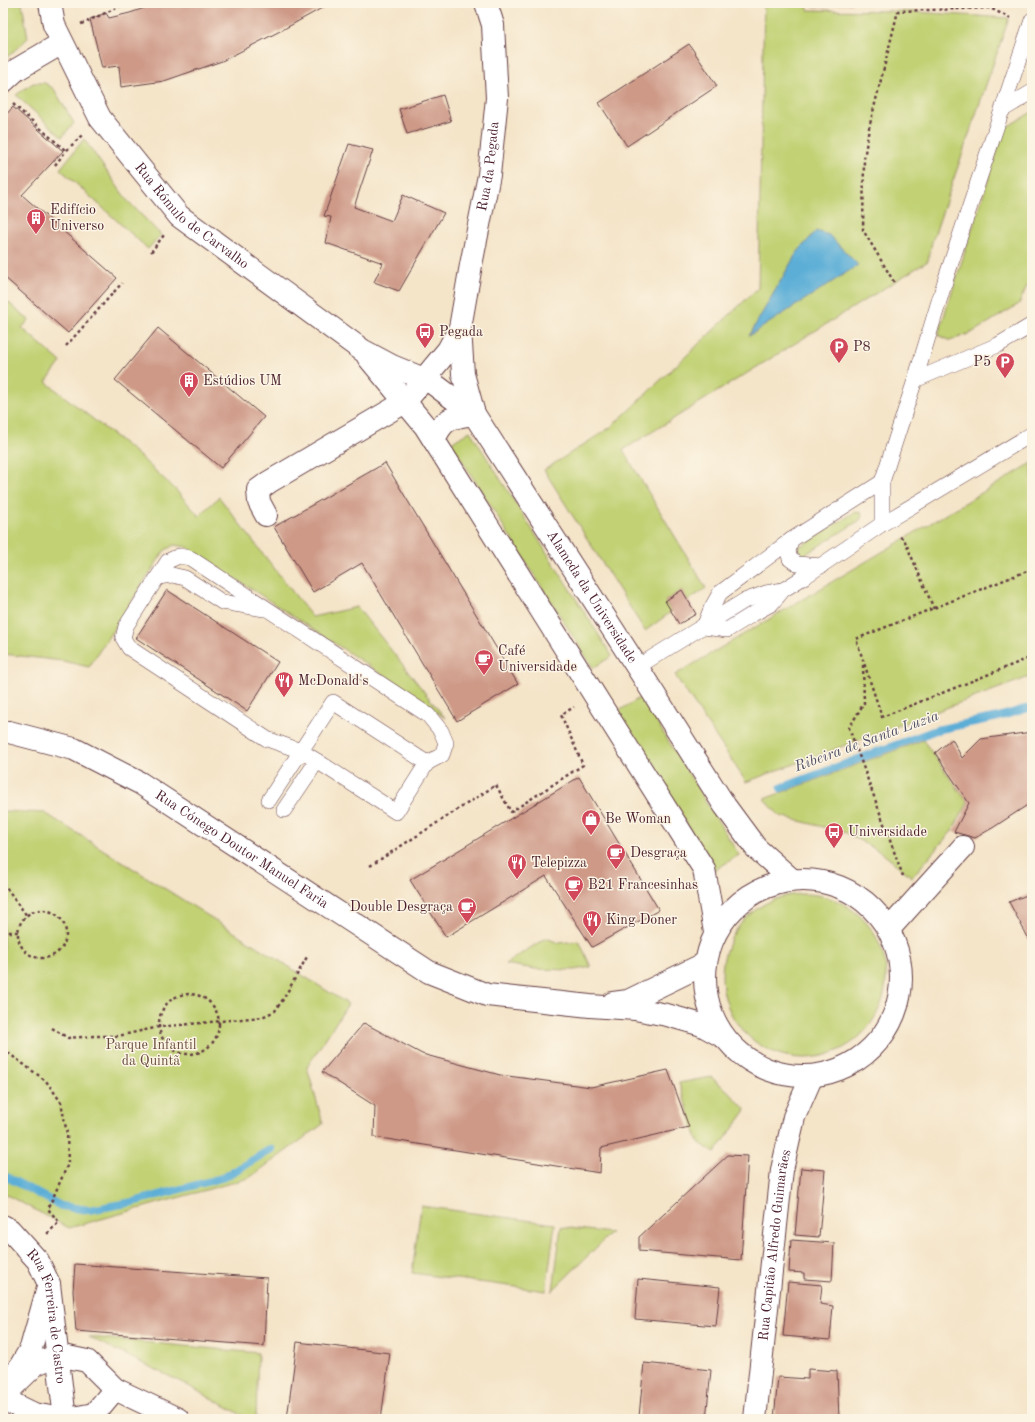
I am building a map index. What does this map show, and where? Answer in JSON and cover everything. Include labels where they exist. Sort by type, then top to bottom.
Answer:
[{"type":"street","name":"Rua Rómulo de Carvalho","points":[[50,3],[54,25],[100,118],[179,216],[362,350]]},
{"type":"street","name":"Rua da Pegada","points":[[460,328],[489,175],[497,98],[493,24],[486,3]]},
{"type":"street","points":[[6,91],[16,70],[60,38]]},
{"type":"street","points":[[266,515],[259,502],[258,490],[405,402],[448,350],[460,328]]},
{"type":"street","points":[[434,440],[440,428],[451,418],[474,414],[463,374],[460,328]]},
{"type":"street","points":[[362,350],[425,426],[704,869],[714,932]]},
{"type":"street","name":"Alameda da Universidade","points":[[362,350],[392,366],[430,371],[431,382],[474,414],[725,806],[756,848],[791,880]]},
{"type":"street","name":"Rua Cónego Doutor Manuel Faria","points":[[3,732],[9,732],[74,748],[140,783],[429,972],[487,995],[590,1006],[635,1009],[667,1014],[702,1024],[722,1036]]},
{"type":"street","points":[[890,928],[963,847]]},
{"type":"street","points":[[791,880],[820,881],[844,888],[866,901],[890,928],[901,959],[902,992],[891,1024],[871,1050],[844,1068],[812,1076],[768,1071],[742,1056],[722,1036],[706,1000],[704,964],[714,932],[734,906],[761,888],[791,880]]},
{"type":"street","name":"Rua Cónego Doutor Manuel Faria","points":[[590,1006],[628,1001],[704,964]]},
{"type":"street","name":"Rua Capitão Alfredo Guimarães","points":[[755,1419],[782,1170],[794,1117],[812,1076]]},
{"type":"street","name":"Rua Ferreira de Castro","points":[[5,1232],[38,1261],[49,1284],[65,1419]]},
{"type":"street","points":[[3,1398],[31,1348],[49,1284]]},
{"type":"street","points":[[3,1398],[36,1364],[58,1355],[87,1361],[115,1389],[178,1419]]},
{"type":"street","points":[[3,1398],[34,1414],[65,1419],[94,1414],[115,1389]]},
{"type":"street","points":[[3,1398],[27,1419]]},
{"type":"lane","points":[[882,524],[882,482],[946,278],[1031,24]]},
{"type":"lane","points":[[1002,110],[1032,92]]},
{"type":"lane","points":[[915,380],[998,345],[1032,325]]},
{"type":"lane","points":[[637,667],[744,601],[766,593],[783,590],[882,524],[1032,434]]},
{"type":"lane","points":[[704,627],[711,608],[720,594],[791,540],[882,482]]},
{"type":"lane","points":[[791,540],[788,550],[790,558],[797,564],[821,566]]},
{"type":"lane","points":[[179,556],[190,558],[269,610],[428,715],[441,730],[446,744],[442,755],[427,763],[396,812],[301,751],[267,738],[129,648],[123,638],[126,626],[168,561],[179,556]]},
{"type":"lane","points":[[158,577],[172,575],[185,578],[222,602],[269,610]]},
{"type":"lane","points":[[269,800],[333,702],[427,763]]},
{"type":"lane","points":[[284,810],[317,761]]},
{"type":"path","points":[[60,38],[127,3]]},
{"type":"path","points":[[894,282],[863,230],[864,159],[869,128],[898,10],[990,8],[1031,24]]},
{"type":"path","points":[[6,91],[66,151]]},
{"type":"path","points":[[55,165],[66,151],[100,118]]},
{"type":"path","points":[[66,346],[122,283]]},
{"type":"path","points":[[904,539],[934,609]]},
{"type":"path","points":[[1032,569],[856,639],[882,717],[1032,657]]},
{"type":"path","points":[[863,661],[864,703],[849,728],[913,902]]},
{"type":"path","points":[[370,866],[496,785],[511,812],[583,765],[561,715],[595,695]]},
{"type":"path","points":[[3,883],[27,916]]},
{"type":"path","points":[[40,910],[56,914],[62,920],[66,935],[60,950],[54,955],[46,958],[37,957],[25,950],[20,943],[19,932],[22,922],[27,916],[40,910]]},
{"type":"path","points":[[3,933],[19,932]]},
{"type":"path","points":[[52,1028],[68,1038],[118,1036],[159,1027],[262,1017],[275,1011],[284,998],[308,954]]},
{"type":"path","points":[[188,994],[198,995],[207,999],[214,1007],[218,1016],[218,1022],[219,1026],[217,1035],[212,1044],[204,1050],[185,1054],[175,1051],[168,1045],[162,1036],[159,1027],[163,1008],[178,996],[188,994]]},
{"type":"path","points":[[3,1049],[46,1081],[61,1102],[67,1134],[68,1164],[48,1209],[59,1222],[47,1234]]},
{"type":"green space","points":[[3,3],[22,3],[28,38],[3,61]]},
{"type":"green space","points":[[764,3],[807,3],[808,10],[898,11],[1009,18],[932,242],[928,261],[623,450],[706,588],[688,601],[682,590],[665,601],[671,612],[645,631],[544,470],[611,427],[758,288]]},
{"type":"green space","points":[[33,83],[45,83],[54,89],[74,123],[62,137],[16,95]]},
{"type":"green space","points":[[1032,112],[1032,274],[1019,304],[973,332],[950,341],[938,335],[1005,128]]},
{"type":"green space","points":[[84,139],[127,200],[161,235],[148,249],[60,169]]},
{"type":"green space","points":[[3,298],[29,320],[22,328],[61,362],[46,382],[136,453],[175,489],[199,516],[219,497],[312,617],[357,607],[445,718],[409,692],[187,547],[174,545],[164,551],[89,667],[63,661],[3,654]]},
{"type":"green space","points":[[470,431],[612,656],[593,668],[451,443]]},
{"type":"green space","points":[[1032,463],[1032,676],[746,782],[675,675]]},
{"type":"green space","points":[[855,512],[861,513],[862,516],[860,520],[806,554],[801,555],[799,552],[799,547]]},
{"type":"green space","points":[[641,697],[739,855],[715,870],[617,712]]},
{"type":"green space","points":[[923,740],[968,803],[952,831],[912,877],[882,853],[847,833],[780,816],[764,799]]},
{"type":"green space","name":"Parque Infantil da Quintã","points":[[3,811],[45,813],[348,1004],[307,1067],[323,1124],[249,1178],[69,1228],[3,1193]]},
{"type":"green space","points":[[804,894],[835,900],[862,918],[880,945],[886,976],[880,1007],[862,1034],[835,1052],[804,1058],[773,1052],[746,1034],[728,1007],[722,976],[728,945],[746,918],[773,900]]},
{"type":"green space","points":[[546,938],[559,943],[579,941],[591,967],[574,970],[535,969],[505,964]]},
{"type":"green space","points":[[711,1077],[728,1091],[746,1110],[715,1153],[698,1142],[679,1083]]},
{"type":"green space","points":[[421,1206],[555,1224],[546,1291],[412,1273]]},
{"type":"green space","points":[[561,1227],[611,1233],[553,1290]]},
{"type":"green space","points":[[89,1337],[258,1353],[256,1419],[249,1419],[185,1384]]},
{"type":"water","points":[[816,231],[829,235],[858,265],[749,336],[796,254]]},
{"type":"building","points":[[159,3],[331,3],[222,61],[164,81],[121,87],[119,66],[102,68],[90,19],[106,13],[109,18],[130,13]]},
{"type":"building","points":[[810,3],[852,3],[852,4],[810,5]]},
{"type":"building","points":[[689,44],[717,86],[627,146],[599,103]]},
{"type":"building","points":[[443,95],[451,121],[407,134],[399,109]]},
{"type":"building","name":"Edifício Universo","points":[[13,107],[63,151],[22,195],[117,278],[68,333],[3,276],[3,118]]},
{"type":"building","points":[[349,144],[373,150],[354,207],[392,221],[403,195],[444,213],[399,291],[374,282],[383,263],[326,243],[331,217],[324,216]]},
{"type":"building","name":"Estúdios UM","points":[[158,328],[264,417],[221,468],[115,380]]},
{"type":"building","points":[[385,463],[518,684],[457,721],[362,563],[313,592],[274,527]]},
{"type":"building","points":[[167,590],[278,662],[247,711],[136,638]]},
{"type":"building","points":[[682,590],[696,614],[679,624],[665,601]]},
{"type":"building","points":[[1032,732],[1032,802],[975,838],[954,832],[969,803],[935,753],[952,739],[962,758],[981,739]]},
{"type":"building","points":[[579,777],[659,910],[592,947],[546,876],[446,937],[410,880]]},
{"type":"building","points":[[1032,893],[1032,945],[1009,902]]},
{"type":"building","points":[[364,1023],[422,1054],[500,1075],[591,1087],[668,1070],[689,1127],[601,1148],[600,1173],[374,1137],[375,1106],[322,1072]]},
{"type":"building","points":[[728,1155],[748,1156],[741,1260],[639,1251],[639,1237]]},
{"type":"building","points":[[801,1168],[825,1170],[819,1237],[795,1235]]},
{"type":"building","points":[[791,1240],[834,1243],[832,1281],[804,1279],[804,1273],[789,1272]]},
{"type":"building","points":[[75,1264],[267,1278],[264,1346],[76,1331],[73,1291]]},
{"type":"building","points":[[638,1279],[720,1287],[716,1326],[635,1319]]},
{"type":"building","points":[[788,1282],[822,1285],[820,1304],[833,1306],[830,1340],[783,1336]]},
{"type":"building","points":[[297,1342],[390,1353],[381,1419],[287,1419]]},
{"type":"building","points":[[644,1363],[711,1370],[706,1419],[663,1419],[639,1417]]},
{"type":"building","points":[[808,1369],[837,1371],[839,1419],[774,1419],[778,1377],[808,1379]]},
{"type":"waterway","name":"Ribeira de Santa Luzia","points":[[781,788],[936,730],[998,717],[1032,707]]},
{"type":"waterway","name":"Ribeira de Santa Luzia","points":[[3,1175],[61,1206],[89,1210],[133,1202],[225,1177],[271,1149]]},
{"type":"place","name":"Edifício Universo","points":[[36,235]]},
{"type":"place","name":"Pegada","points":[[425,349]]},
{"type":"place","name":"P8","points":[[839,364]]},
{"type":"place","name":"P5","points":[[1005,379]]},
{"type":"place","name":"Estúdios UM","points":[[189,398]]},
{"type":"place","name":"Café Universidade","points":[[484,676]]},
{"type":"place","name":"McDonald's","points":[[284,698]]},
{"type":"place","name":"Be Woman","points":[[591,836]]},
{"type":"place","name":"Universidade","points":[[834,849]]},
{"type":"place","name":"Desgraça","points":[[616,870]]},
{"type":"place","name":"Telepizza","points":[[517,880]]},
{"type":"place","name":"B21 Francesinhas","points":[[574,902]]},
{"type":"place","name":"Double Desgraça","points":[[467,924]]},
{"type":"place","name":"King Doner","points":[[592,937]]}]
